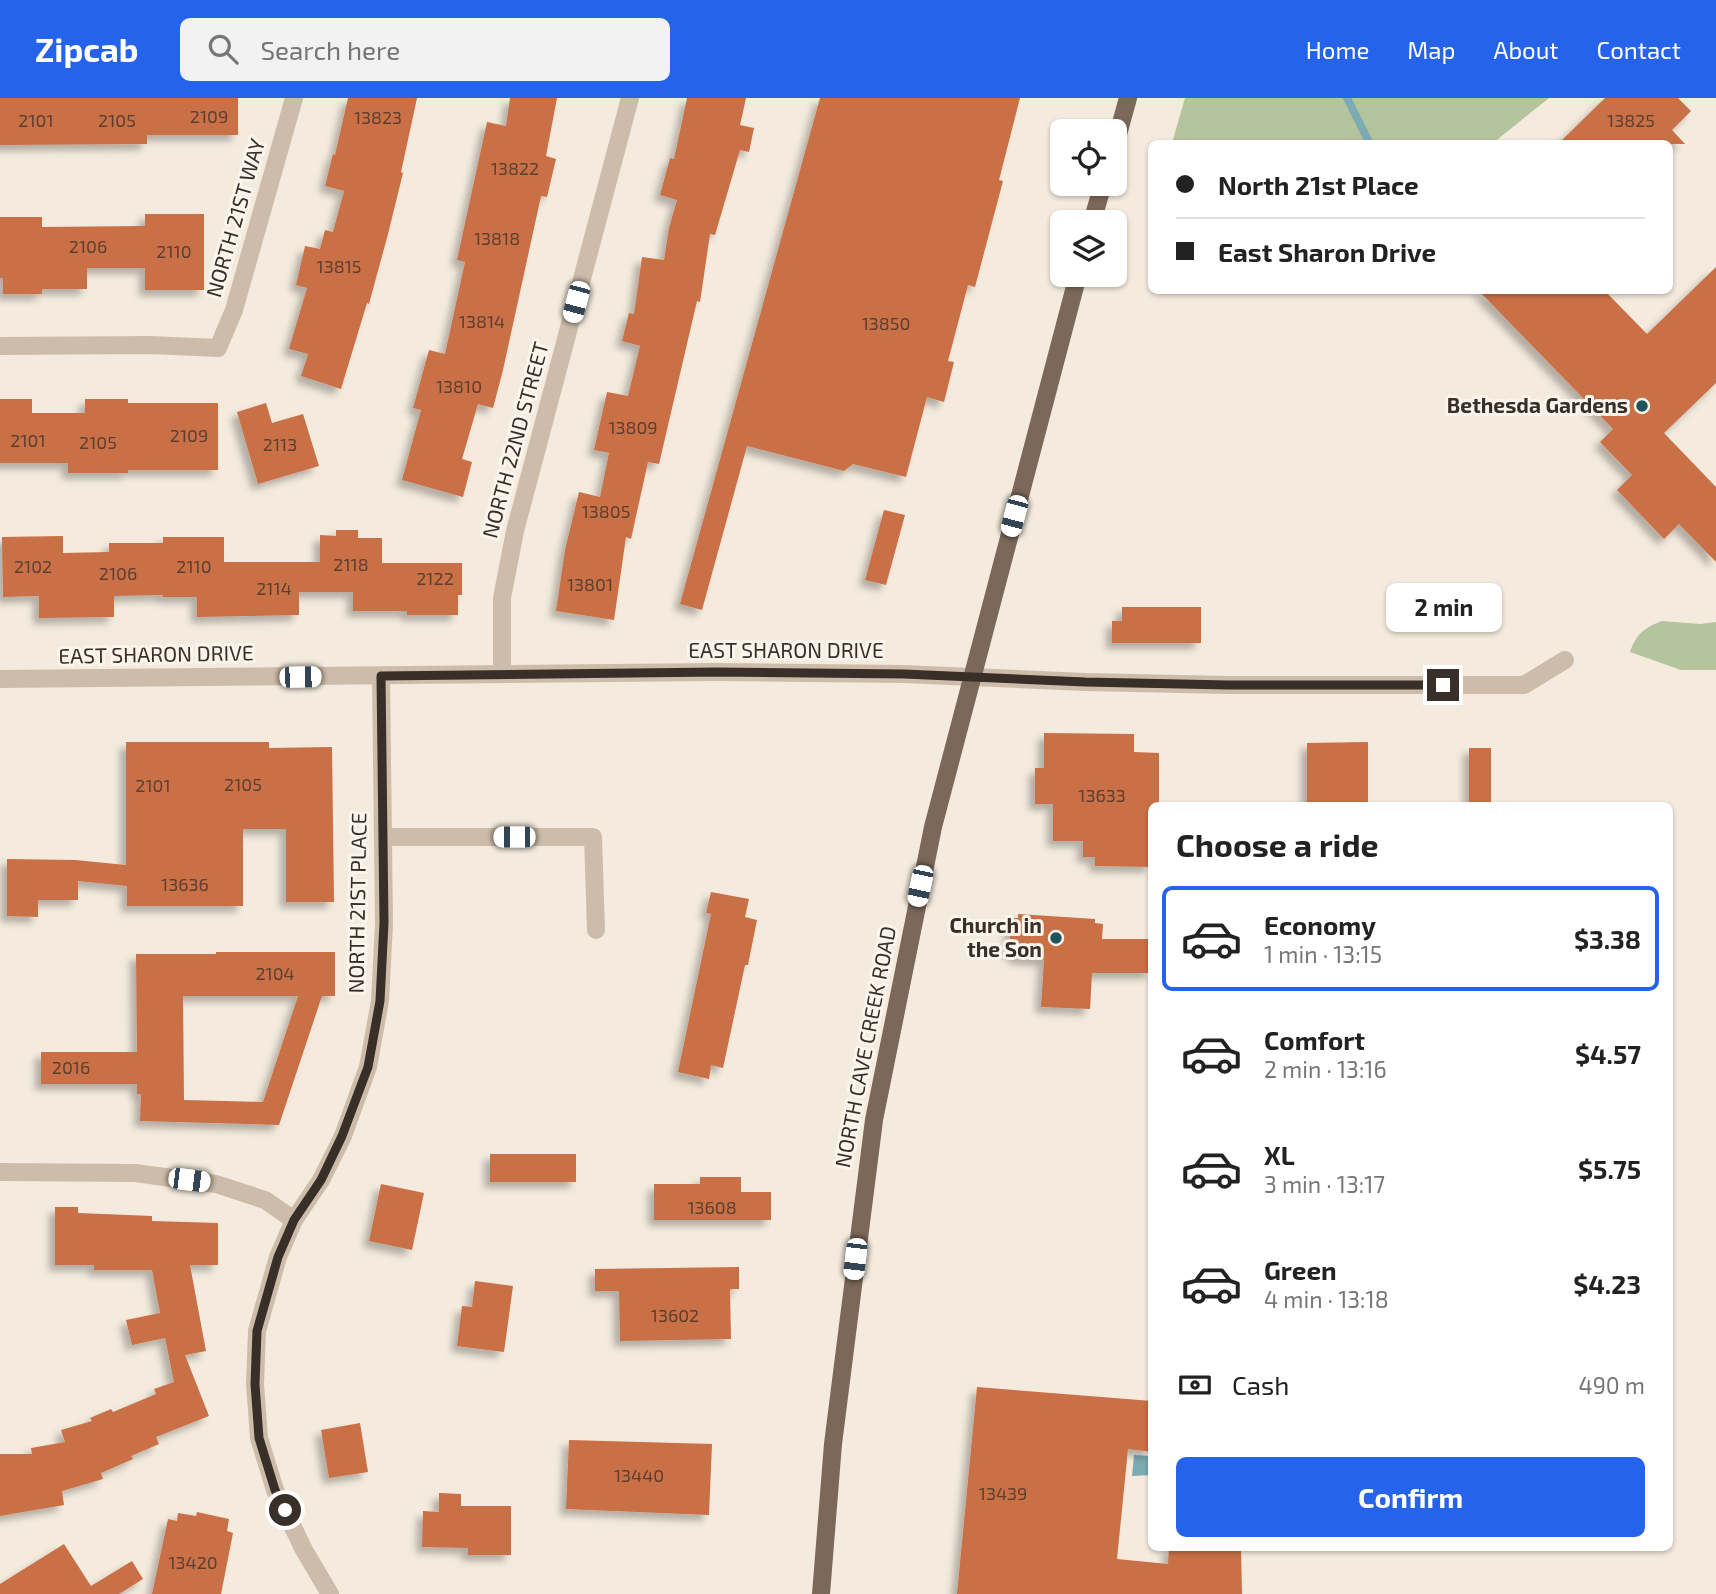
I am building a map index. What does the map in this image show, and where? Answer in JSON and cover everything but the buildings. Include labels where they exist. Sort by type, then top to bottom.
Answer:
[{"type":"main road","points":[[1122,119],[1128,98]]},
{"type":"main road","name":"NORTH CAVE CREEK ROAD","points":[[821,1594],[833,1444],[874,1119],[933,827],[1075,287]]},
{"type":"street","name":"NORTH 21ST WAY","points":[[0,346],[150,345],[218,348],[234,310],[294,98]]},
{"type":"street","name":"NORTH 22ND STREET","points":[[502,674],[502,598],[514,531],[630,98]]},
{"type":"street","name":"EAST SHARON DRIVE","points":[[0,679],[716,672],[904,674],[1228,685],[1524,685],[1565,660]]},
{"type":"street","name":"NORTH 21ST PLACE","points":[[330,1594],[304,1550],[275,1490],[259,1438],[255,1384],[257,1331],[278,1257],[294,1220],[321,1180],[337,1147],[368,1067],[380,1001],[384,923],[381,676]]},
{"type":"street","points":[[383,837],[593,837],[596,930]]},
{"type":"street","points":[[0,1172],[135,1174],[216,1184],[265,1200],[294,1220]]},
{"type":"green space","points":[[1185,98],[1549,98],[1497,140],[1173,140]]},
{"type":"green space","points":[[1662,621],[1700,624],[1716,622],[1716,670],[1681,670],[1630,652],[1642,632]]},
{"type":"water","points":[[1134,1455],[1148,1456],[1148,1475],[1132,1476]]},
{"type":"waterway","points":[[1347,98],[1368,140]]},
{"type":"place","name":"Bethesda Gardens","points":[[1642,406]]},
{"type":"place","name":"Church in the Son","points":[[1056,938]]},
{"type":"route","points":[[285,1510],[275,1490],[259,1438],[255,1384],[257,1331],[278,1257],[294,1220],[321,1180],[342,1136],[368,1067],[380,1001],[384,923],[381,676],[716,672],[904,674],[1228,685],[1443,685]]}]
